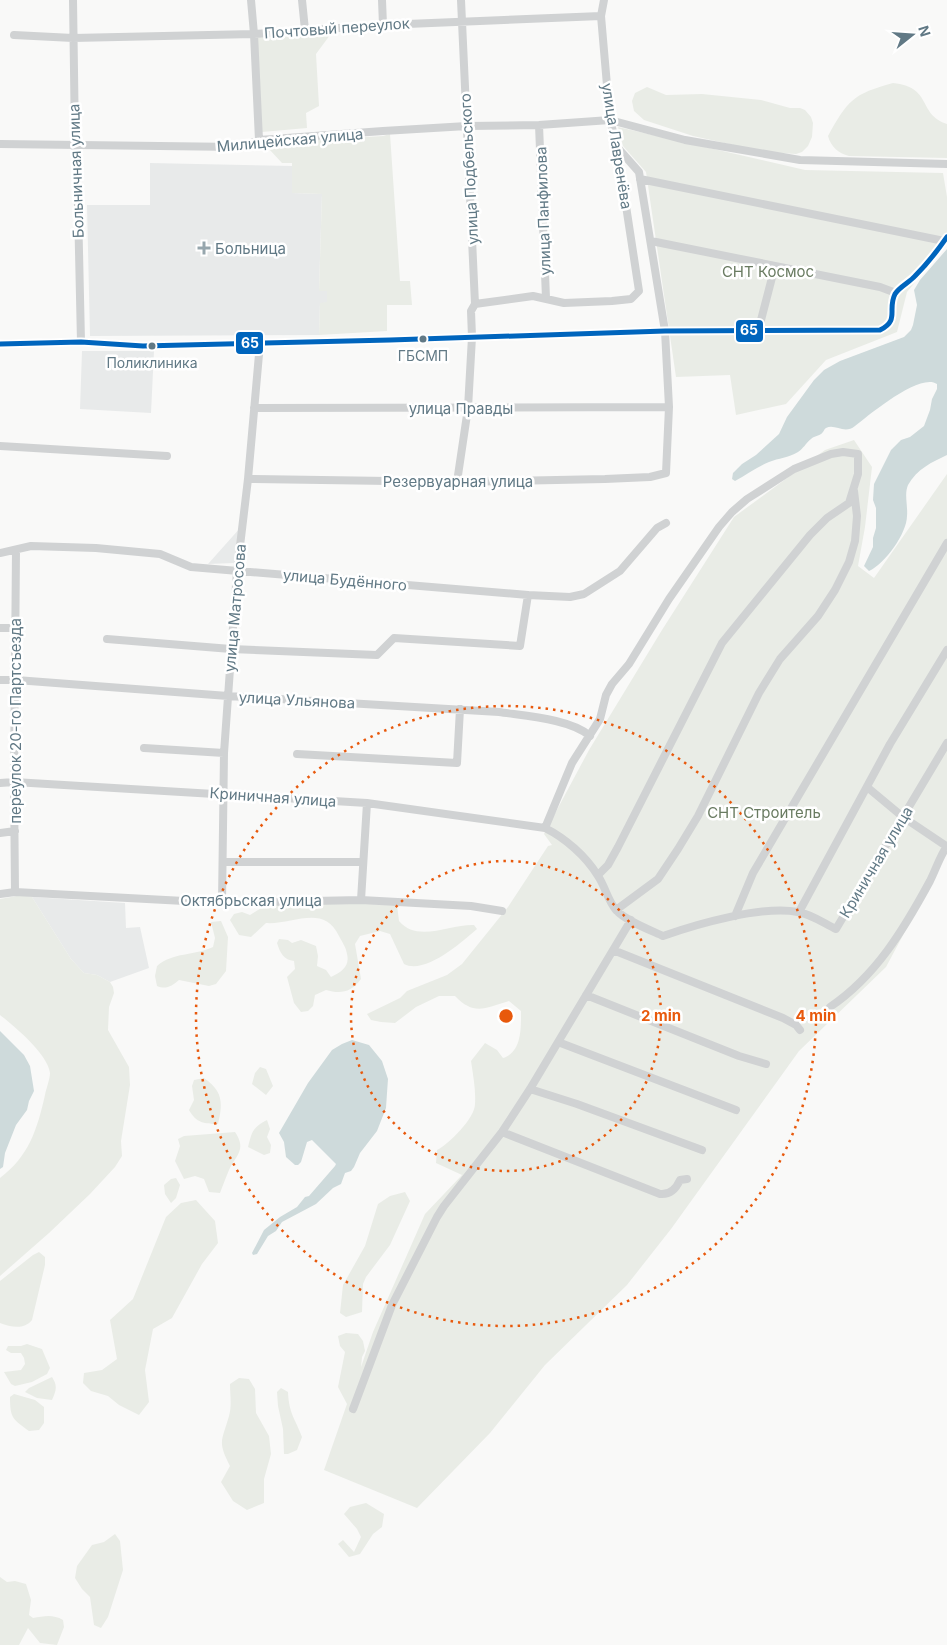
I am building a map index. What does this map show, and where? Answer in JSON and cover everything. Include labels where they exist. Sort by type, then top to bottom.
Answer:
[{"type":"street","name":"Больничная улица","points":[[73,0],[75,146],[82,342]]},
{"type":"street","points":[[251,0],[259,140]]},
{"type":"street","points":[[302,0],[305,30]]},
{"type":"street","points":[[382,0],[383,24]]},
{"type":"street","name":"улица Подбельского","points":[[458,482],[468,408],[472,337],[471,311],[475,304],[461,0]]},
{"type":"street","name":"улица Лавренёва","points":[[546,298],[564,303],[612,301],[631,299],[639,291],[617,148],[610,120],[601,16],[604,0]]},
{"type":"street","name":"Почтовый переулок","points":[[14,35],[73,38],[254,34],[383,24],[601,16]]},
{"type":"street","name":"Милицейская улица","points":[[0,144],[239,147],[259,140],[467,126],[539,125],[610,120],[685,140],[800,160],[947,164]]},
{"type":"street","name":"улица Панфилова","points":[[539,125],[546,298]]},
{"type":"street","points":[[617,148],[639,172],[666,331],[669,407]]},
{"type":"street","points":[[0,344],[82,342],[143,346],[666,331],[880,330],[892,320],[891,310],[896,293],[915,276],[945,239],[640,179]]},
{"type":"street","points":[[651,241],[880,286],[896,293]]},
{"type":"street","points":[[761,332],[761,320],[775,266]]},
{"type":"street","points":[[475,304],[533,296],[546,298]]},
{"type":"street","name":"улица Матросова","points":[[222,903],[224,753],[231,649],[260,343]]},
{"type":"street","name":"улица Правды","points":[[254,408],[669,407]]},
{"type":"street","name":"Резервуарная улица","points":[[248,479],[458,482],[650,477],[666,473],[669,407]]},
{"type":"street","points":[[0,446],[168,456]]},
{"type":"street","points":[[353,1409],[392,1305],[437,1217],[502,1132],[530,1089],[631,920],[616,910],[598,875],[588,862],[554,832],[545,828],[572,763],[600,719],[606,695],[612,684],[629,664],[694,563],[732,512],[747,498],[794,469],[822,456],[842,452],[858,454],[858,474],[849,503],[827,518],[810,535],[722,644],[608,865],[598,875]]},
{"type":"street","points":[[616,910],[658,879],[698,816],[759,693],[780,659],[818,616],[835,590],[849,562],[855,541],[857,516],[854,491]]},
{"type":"street","name":"улица Будённого","points":[[0,553],[32,546],[114,550],[160,554],[190,567],[570,597],[584,594],[620,571],[657,528],[666,523]]},
{"type":"street","points":[[736,916],[753,873],[947,543]]},
{"type":"street","name":"переулок 20-го Партсъезда","points":[[15,892],[16,550]]},
{"type":"street","points":[[108,639],[231,649],[377,655],[394,638],[520,646],[528,595]]},
{"type":"street","points":[[0,628],[16,628]]},
{"type":"street","points":[[799,912],[890,744],[947,650]]},
{"type":"street","name":"улица Ульянова","points":[[0,680],[499,712],[578,727],[590,736]]},
{"type":"street","points":[[297,754],[457,763],[460,710]]},
{"type":"street","name":"Криничная улица","points":[[631,920],[663,936],[736,916],[767,911],[799,912],[836,930],[947,742]]},
{"type":"street","points":[[144,748],[224,753]]},
{"type":"street","name":"Криничная улица","points":[[0,782],[224,793],[366,803],[545,828]]},
{"type":"street","points":[[830,1007],[870,974],[892,945],[922,895],[947,846],[903,817],[867,786]]},
{"type":"street","points":[[361,900],[366,803]]},
{"type":"street","points":[[0,833],[15,832]]},
{"type":"street","points":[[223,862],[362,862]]},
{"type":"street","name":"Октябрьская улица","points":[[0,894],[15,892],[222,903],[361,900],[471,906],[502,911]]},
{"type":"street","points":[[613,950],[783,1018],[796,1025],[800,1030]]},
{"type":"street","points":[[586,996],[739,1056],[766,1064]]},
{"type":"street","points":[[558,1042],[736,1110]]},
{"type":"street","points":[[530,1089],[577,1104],[702,1150]]},
{"type":"street","points":[[502,1132],[660,1194],[665,1195],[671,1192],[680,1180],[687,1179]]},
{"type":"shaded area","name":"Больница","points":[[150,163],[292,166],[292,193],[322,194],[319,290],[327,290],[327,303],[320,303],[319,335],[90,336],[87,205],[150,205]]},
{"type":"shaded area","points":[[947,249],[947,455],[925,467],[912,479],[907,489],[907,516],[903,531],[888,555],[869,571],[864,566],[873,547],[876,528],[876,508],[873,500],[874,484],[891,450],[901,440],[910,437],[924,426],[937,384],[929,382],[907,389],[855,426],[847,429],[826,428],[821,434],[813,437],[798,452],[765,464],[735,481],[732,479],[733,473],[779,434],[787,417],[814,380],[824,370],[840,361],[904,337],[911,330],[917,305],[914,290],[920,280]]},
{"type":"shaded area","points":[[82,351],[154,351],[151,413],[80,409]]},
{"type":"shaded area","points":[[241,527],[234,563],[208,564]]},
{"type":"shaded area","points":[[32,897],[125,903],[126,928],[140,927],[149,968],[110,982],[97,975],[84,973],[71,959]]},
{"type":"shaded area","points":[[0,1031],[24,1055],[30,1066],[34,1091],[27,1110],[16,1125],[5,1153],[3,1167],[0,1169]]},
{"type":"shaded area","points":[[352,1040],[369,1045],[382,1061],[388,1079],[386,1108],[377,1131],[360,1153],[351,1171],[345,1173],[341,1184],[333,1188],[316,1204],[282,1222],[276,1231],[268,1236],[257,1254],[253,1255],[252,1253],[264,1230],[280,1217],[297,1207],[305,1197],[309,1196],[336,1164],[312,1140],[307,1142],[301,1162],[295,1165],[286,1157],[284,1142],[279,1133],[308,1083],[332,1050]]},
{"type":"green space","points":[[333,31],[316,54],[319,106],[306,113],[307,128],[262,132],[257,36]]},
{"type":"green space","points":[[893,83],[906,85],[914,90],[920,95],[932,114],[938,120],[947,124],[947,158],[849,156],[841,153],[833,146],[828,136],[847,106],[860,95]]},
{"type":"green space","points":[[647,87],[666,95],[702,94],[761,100],[790,108],[800,108],[805,110],[811,117],[813,123],[812,137],[808,146],[802,152],[796,154],[765,152],[693,136],[644,120],[634,111],[632,101],[635,93]]},
{"type":"green space","name":"СНТ Космос","points":[[618,127],[805,170],[943,173],[947,197],[947,244],[907,292],[897,332],[826,360],[786,404],[736,415],[730,375],[676,377],[646,172],[623,146]]},
{"type":"green space","points":[[390,134],[400,281],[410,281],[412,305],[387,305],[387,331],[319,335],[320,303],[327,302],[327,291],[319,291],[322,194],[292,193],[292,163],[282,163],[269,149],[269,143]]},
{"type":"green space","name":"СНТ Строитель","points":[[854,440],[872,467],[858,566],[874,578],[947,474],[947,853],[886,967],[799,1051],[671,1229],[627,1285],[545,1365],[490,1433],[417,1508],[324,1470],[347,1404],[338,1387],[345,1352],[340,1346],[338,1336],[346,1333],[358,1334],[363,1341],[365,1351],[361,1367],[373,1332],[425,1214],[462,1175],[436,1163],[437,1150],[460,1130],[474,1110],[475,1093],[471,1061],[485,1043],[497,1050],[503,1058],[514,1051],[519,1039],[521,1011],[509,1001],[480,1009],[468,1006],[455,996],[439,996],[416,1007],[395,1023],[371,1020],[367,1014],[400,998],[407,991],[447,975],[462,964],[508,907],[548,846],[552,845],[544,834],[589,750],[734,517],[825,450]]},
{"type":"green space","points":[[22,895],[32,897],[71,959],[84,973],[97,975],[110,982],[113,987],[114,993],[109,1007],[108,1030],[129,1067],[130,1085],[121,1141],[122,1156],[115,1167],[49,1233],[0,1276],[0,1178],[18,1161],[35,1131],[50,1073],[48,1066],[37,1049],[0,1015],[0,899]]},
{"type":"green space","points":[[274,900],[397,905],[399,921],[415,931],[435,931],[465,925],[474,925],[477,929],[443,956],[422,965],[413,966],[404,964],[390,934],[380,931],[360,936],[355,944],[361,979],[349,990],[336,992],[326,990],[315,995],[313,1006],[308,1011],[301,1012],[294,1003],[287,977],[295,969],[294,961],[285,958],[281,953],[277,943],[279,939],[288,940],[292,943],[301,940],[316,946],[317,966],[326,970],[331,977],[342,971],[348,958],[343,942],[333,926],[325,920],[316,918],[266,923],[251,937],[239,935],[230,920],[234,914],[242,912],[250,915]]},
{"type":"green space","points":[[221,921],[228,937],[226,971],[216,984],[209,986],[179,980],[169,987],[157,986],[155,976],[157,966],[170,958],[213,947],[215,938],[211,922]]},
{"type":"green space","points":[[260,1067],[266,1069],[273,1086],[266,1095],[252,1084],[255,1073]]},
{"type":"green space","points":[[204,1078],[215,1088],[220,1098],[221,1110],[218,1124],[201,1122],[189,1110],[194,1100],[192,1086],[194,1080]]},
{"type":"green space","points":[[267,1120],[270,1129],[267,1137],[271,1145],[270,1153],[264,1155],[248,1147],[253,1131],[258,1125]]},
{"type":"green space","points":[[235,1132],[240,1148],[220,1193],[209,1192],[204,1179],[195,1176],[184,1179],[175,1161],[180,1146],[178,1139],[184,1136]]},
{"type":"green space","points":[[176,1178],[180,1185],[176,1198],[171,1203],[165,1194],[164,1185],[171,1179]]},
{"type":"green space","points":[[405,1192],[410,1201],[390,1245],[366,1277],[363,1284],[362,1312],[346,1317],[340,1313],[343,1285],[365,1246],[378,1204],[390,1196]]},
{"type":"green space","points":[[196,1200],[215,1221],[218,1243],[202,1264],[172,1318],[153,1329],[145,1370],[149,1402],[139,1415],[119,1405],[108,1396],[91,1391],[83,1383],[84,1373],[102,1370],[117,1359],[110,1320],[133,1299],[166,1217],[181,1203]]},
{"type":"green space","points":[[39,1252],[45,1257],[45,1265],[32,1320],[21,1326],[0,1323],[0,1281]]},
{"type":"green space","points":[[27,1344],[42,1349],[50,1368],[47,1374],[32,1382],[15,1386],[11,1384],[4,1372],[21,1370],[25,1364],[24,1358],[21,1353],[11,1353],[6,1350],[8,1346]]},
{"type":"green space","points":[[52,1377],[56,1388],[52,1400],[37,1398],[25,1392],[29,1388]]},
{"type":"green space","points":[[239,1378],[249,1379],[255,1389],[256,1413],[269,1436],[271,1454],[264,1479],[264,1503],[247,1510],[233,1501],[221,1482],[230,1466],[223,1451],[222,1441],[230,1412],[230,1384]]},
{"type":"green space","points":[[281,1388],[288,1392],[291,1411],[302,1437],[297,1450],[288,1454],[284,1454],[283,1429],[278,1406],[277,1392]]},
{"type":"green space","points":[[14,1394],[35,1400],[44,1407],[44,1423],[39,1430],[29,1431],[14,1418],[10,1397]]},
{"type":"green space","points":[[366,1503],[384,1514],[382,1527],[373,1534],[360,1554],[349,1557],[338,1544],[343,1540],[354,1552],[361,1537],[357,1529],[344,1514],[350,1507]]},
{"type":"green space","points":[[115,1534],[120,1541],[123,1570],[108,1617],[101,1628],[94,1625],[90,1597],[75,1578],[77,1566],[92,1545],[104,1542]]},
{"type":"green space","points":[[0,1577],[7,1582],[15,1581],[26,1584],[31,1600],[29,1615],[33,1618],[52,1616],[63,1620],[64,1627],[57,1645],[40,1643],[28,1628],[19,1645],[0,1645]]},
{"type":"transit line","name":"65","points":[[0,344],[81,342],[143,346],[665,331],[880,330],[890,322],[893,300],[897,291],[913,278],[947,237]]},
{"type":"place","name":"Больница","points":[[204,248]]},
{"type":"place","name":"ГБСМП","points":[[423,339]]},
{"type":"place","name":"Поликлиника","points":[[152,346]]}]
